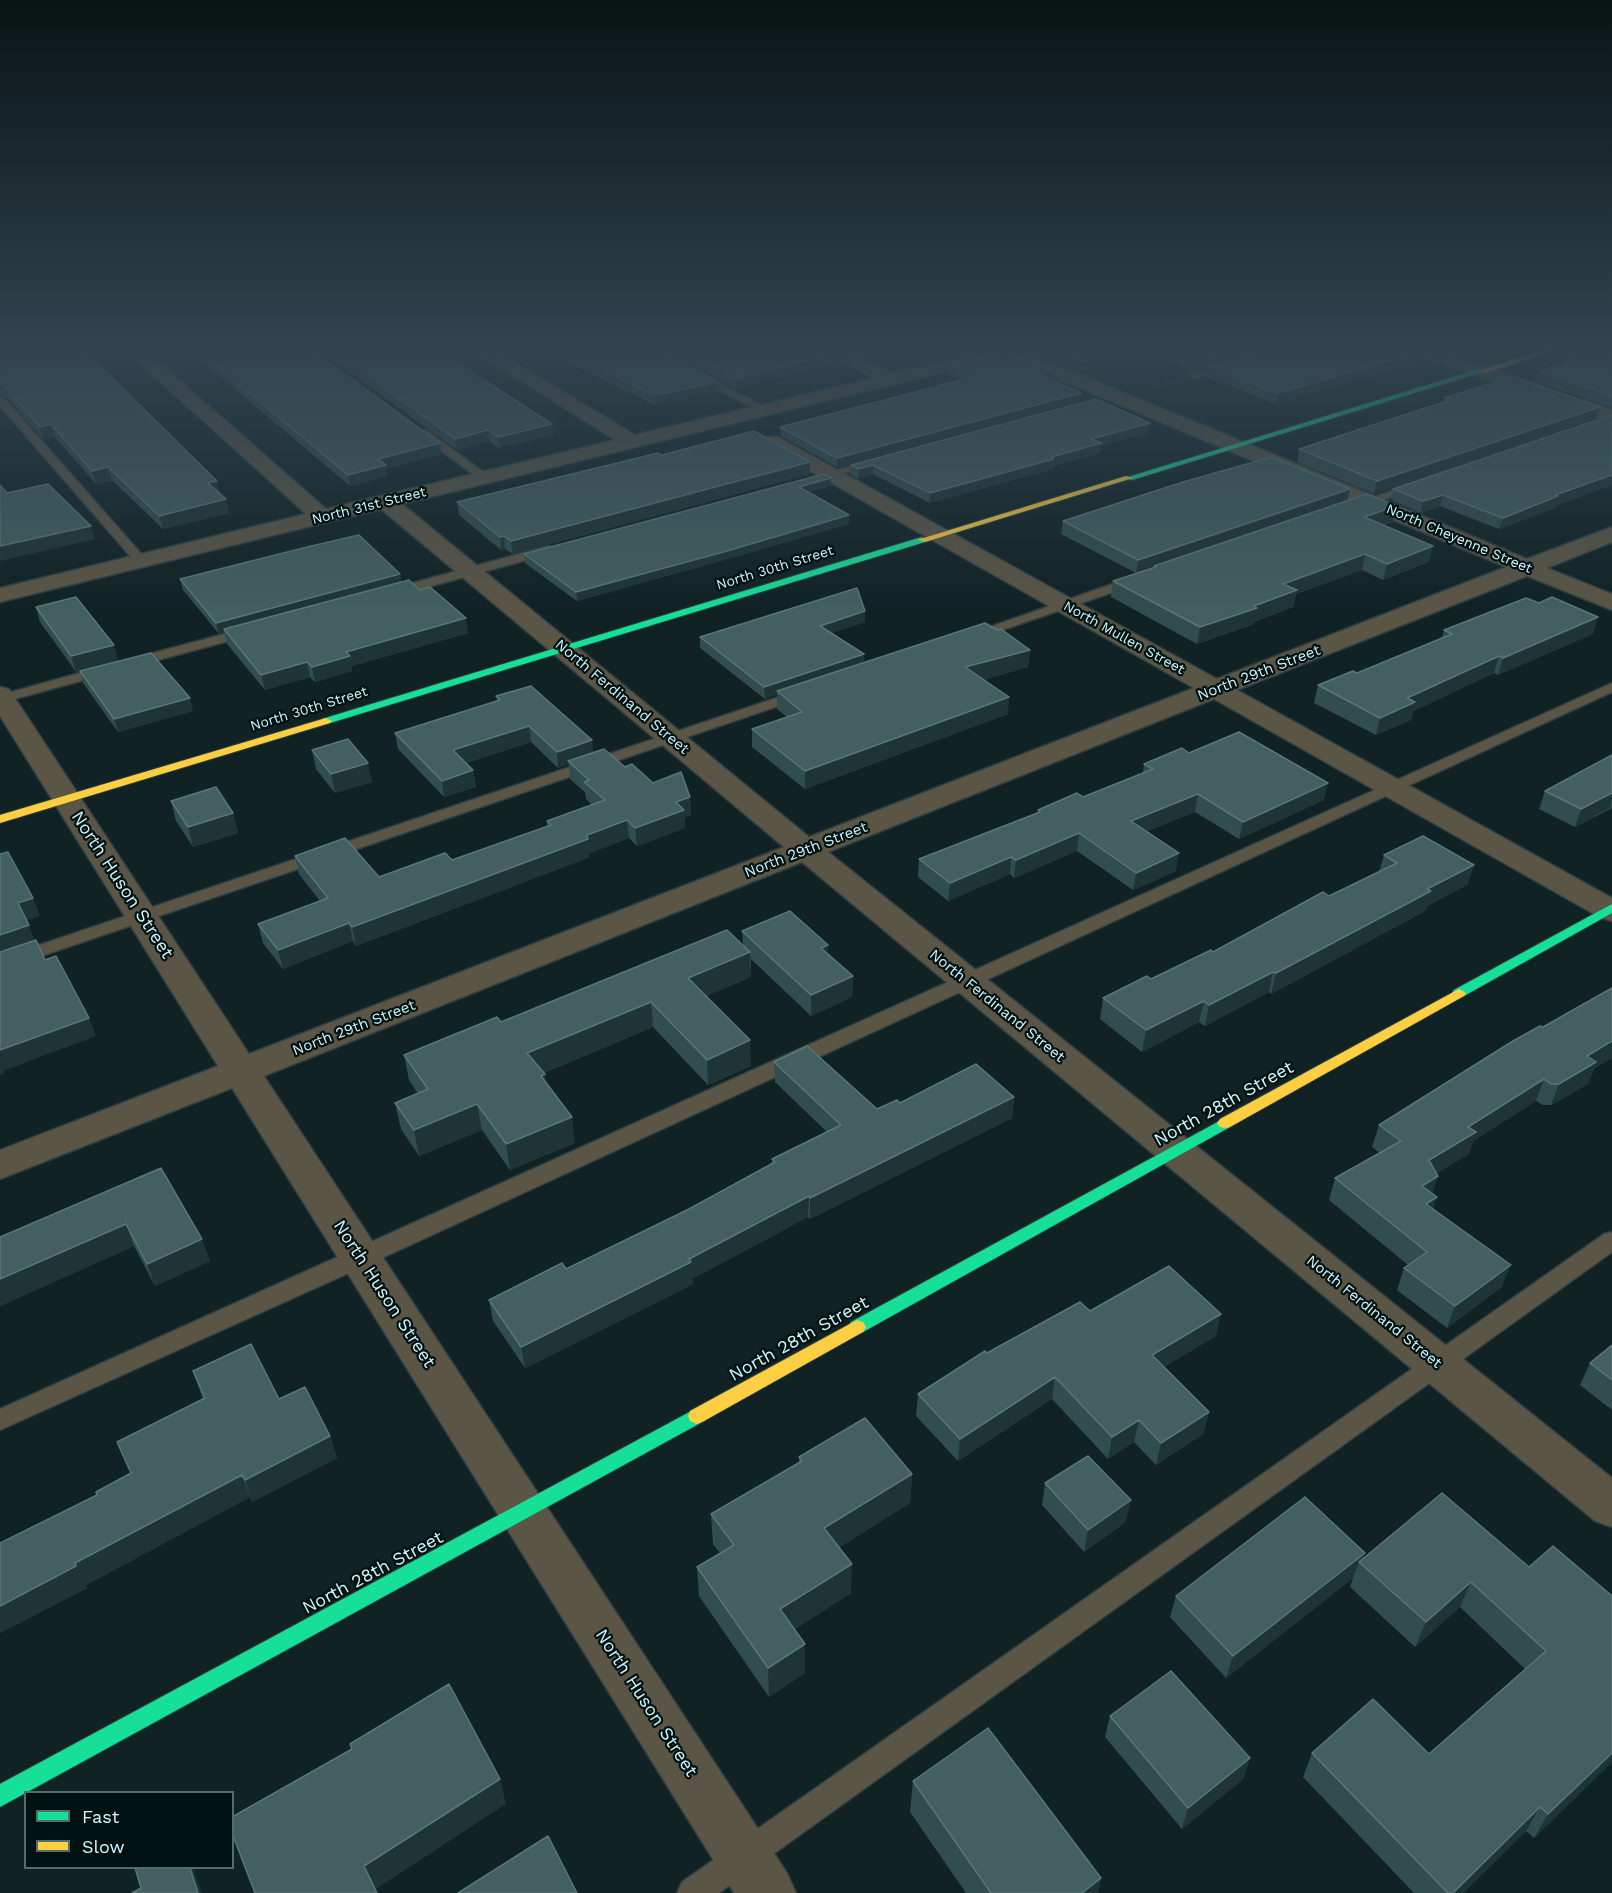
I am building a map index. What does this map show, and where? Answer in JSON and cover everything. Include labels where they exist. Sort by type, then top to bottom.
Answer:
[{"type":"main road","name":"North 30th Street","points":[[0,819],[1268,436]]},
{"type":"main road","name":"North 28th Street","points":[[0,1796],[524,1512],[1611,910]]},
{"type":"street","points":[[231,436],[322,517]]},
{"type":"street","points":[[624,436],[633,442]]},
{"type":"street","name":"North 31st Street","points":[[0,595],[656,436]]},
{"type":"street","name":"North Mullen Street","points":[[757,436],[818,477],[941,535],[1062,605],[1217,689],[1391,789],[1611,910]]},
{"type":"street","name":"North Cheyenne Street","points":[[1213,436],[1612,603]]},
{"type":"street","name":"North Ferdinand Street","points":[[386,502],[806,850],[1612,1506]]},
{"type":"street","name":"North 29th Street","points":[[0,1165],[1612,534]]},
{"type":"street","name":"North Huson Street","points":[[1,697],[768,1893]]},
{"type":"lane","points":[[32,436],[141,561]]},
{"type":"lane","points":[[428,436],[485,478]]},
{"type":"lane","points":[[818,477],[887,459]]},
{"type":"lane","points":[[1346,509],[1424,483]]},
{"type":"lane","points":[[379,596],[560,547]]},
{"type":"lane","points":[[962,639],[1153,574]]},
{"type":"lane","points":[[1,697],[265,627]]},
{"type":"lane","points":[[0,1420],[361,1258],[1612,687]]},
{"type":"lane","points":[[0,964],[816,688]]},
{"type":"lane","points":[[693,1893],[1612,1240]]},
{"type":"building","points":[[62,436],[172,436],[217,481],[208,483],[226,499],[159,516],[108,467],[92,471]]},
{"type":"building","points":[[301,436],[431,436],[440,443],[378,459],[386,465],[348,475]]},
{"type":"building","points":[[734,436],[764,436],[810,462],[511,541],[504,536],[500,537],[457,502],[658,453],[662,455]]},
{"type":"building","points":[[797,436],[918,436],[837,458]]},
{"type":"building","points":[[957,436],[1101,436],[1091,439],[1102,443],[1051,457],[1054,459],[930,493],[873,465],[858,469],[851,465]]},
{"type":"building","points":[[1338,436],[1512,436],[1377,481],[1299,449]]},
{"type":"building","points":[[1549,436],[1612,436],[1612,475],[1555,495],[1558,496],[1503,518],[1443,495],[1423,501],[1393,489]]},
{"type":"building","points":[[1272,457],[1350,489],[1138,560],[1063,521],[1183,482]]},
{"type":"building","points":[[824,474],[831,478],[799,487],[849,515],[576,592],[524,554]]},
{"type":"building","points":[[48,484],[91,526],[0,546],[0,485],[7,493]]},
{"type":"building","points":[[1367,494],[1396,506],[1364,517],[1433,546],[1387,564],[1365,554],[1283,584],[1297,590],[1254,606],[1257,608],[1200,627],[1113,581],[1156,567],[1154,566]]},
{"type":"building","points":[[359,535],[400,574],[216,623],[180,579],[307,547]]},
{"type":"building","points":[[409,580],[420,590],[430,587],[466,618],[346,652],[350,656],[312,667],[307,662],[261,675],[224,629]]},
{"type":"building","points":[[857,588],[865,611],[820,626],[864,654],[764,687],[700,637]]},
{"type":"building","points":[[76,597],[114,645],[71,656],[36,607]]},
{"type":"building","points":[[1552,597],[1598,617],[1503,658],[1499,656],[1407,698],[1415,702],[1380,718],[1318,685],[1353,671],[1357,673],[1452,634],[1444,630],[1526,598],[1539,603]]},
{"type":"building","points":[[985,623],[997,630],[1001,629],[1030,650],[965,667],[1009,697],[805,771],[752,729],[802,712],[777,691]]},
{"type":"building","points":[[151,653],[190,698],[114,719],[80,671]]},
{"type":"building","points":[[531,686],[592,740],[557,752],[529,726],[453,750],[473,770],[442,781],[395,733],[500,700],[496,696]]},
{"type":"building","points":[[1239,732],[1328,783],[1243,822],[1198,794],[1131,821],[1179,853],[1136,873],[1079,833],[1016,860],[1011,857],[950,883],[919,859],[1040,812],[1038,810],[1077,793],[1083,797],[1153,769],[1144,764],[1182,748],[1189,753]]},
{"type":"building","points":[[348,739],[368,763],[331,774],[312,750]]},
{"type":"building","points":[[604,749],[625,767],[632,764],[653,783],[681,772],[690,797],[676,802],[684,810],[635,828],[627,820],[587,835],[588,839],[352,927],[349,923],[278,950],[258,924],[328,898],[295,856],[345,838],[379,877],[445,853],[452,860],[551,825],[547,821],[605,800],[584,782],[589,780],[568,761]]},
{"type":"building","points":[[1612,755],[1612,793],[1581,809],[1545,791]]},
{"type":"building","points":[[216,787],[233,813],[188,827],[171,801]]},
{"type":"building","points":[[1423,836],[1474,865],[1427,889],[1431,891],[1276,973],[1273,972],[1209,1005],[1204,1001],[1146,1030],[1103,998],[1147,976],[1151,979],[1211,950],[1213,952],[1323,892],[1329,896],[1397,863],[1384,855]]},
{"type":"building","points":[[8,852],[33,898],[18,903],[29,925],[0,935],[0,854]]},
{"type":"building","points":[[790,911],[828,945],[821,948],[853,976],[811,995],[742,931]]},
{"type":"building","points":[[727,930],[750,952],[688,978],[750,1040],[707,1060],[651,1002],[527,1053],[545,1074],[541,1076],[572,1117],[506,1144],[477,1104],[414,1130],[395,1103],[428,1089],[404,1055],[497,1017],[501,1022]]},
{"type":"building","points":[[36,940],[45,960],[56,956],[89,1018],[0,1050],[0,952]]},
{"type":"building","points":[[1612,988],[1612,1041],[1587,1056],[1596,1062],[1559,1084],[1551,1084],[1544,1079],[1468,1127],[1476,1132],[1429,1160],[1438,1176],[1422,1186],[1437,1197],[1426,1204],[1511,1265],[1455,1306],[1404,1268],[1427,1252],[1335,1178],[1401,1141],[1379,1125],[1513,1041],[1540,1026],[1543,1027]]},
{"type":"building","points":[[807,1046],[877,1109],[897,1100],[900,1103],[976,1064],[1014,1097],[810,1198],[809,1196],[689,1259],[691,1262],[521,1347],[489,1300],[562,1263],[566,1269],[689,1209],[775,1162],[772,1159],[841,1125],[774,1062]]},
{"type":"building","points":[[161,1168],[202,1239],[147,1264],[126,1224],[0,1279],[0,1237]]},
{"type":"building","points":[[1169,1266],[1221,1314],[1152,1355],[1209,1412],[1161,1443],[1139,1420],[1112,1437],[1055,1377],[960,1439],[918,1394],[985,1351],[987,1353],[1080,1302],[1090,1311]]},
{"type":"building","points":[[251,1344],[279,1399],[305,1387],[330,1436],[245,1480],[242,1475],[75,1563],[76,1566],[0,1606],[0,1543],[97,1495],[96,1492],[131,1473],[117,1442],[205,1398],[193,1371]]},
{"type":"building","points":[[1612,1345],[1612,1380],[1590,1363]]},
{"type":"building","points":[[865,1418],[912,1474],[824,1528],[852,1564],[780,1609],[805,1644],[768,1668],[697,1567],[734,1545],[711,1514],[802,1461],[799,1457]]},
{"type":"building","points":[[1088,1456],[1131,1500],[1088,1530],[1045,1483]]},
{"type":"building","points":[[1442,1493],[1529,1567],[1553,1546],[1612,1596],[1612,1753],[1548,1814],[1540,1807],[1453,1893],[1448,1893],[1312,1753],[1373,1699],[1429,1754],[1546,1651],[1471,1582],[1426,1622],[1359,1562]]},
{"type":"building","points":[[1305,1497],[1365,1553],[1233,1656],[1176,1596]]},
{"type":"building","points":[[1171,1671],[1250,1758],[1188,1808],[1110,1716]]},
{"type":"building","points":[[449,1684],[500,1779],[364,1866],[377,1893],[255,1893],[234,1838],[234,1816],[352,1749],[350,1744]]},
{"type":"building","points":[[988,1728],[1101,1878],[1082,1893],[991,1893],[913,1781]]},
{"type":"building","points":[[548,1836],[577,1893],[458,1893]]},
{"type":"building","points":[[135,1869],[190,1869],[198,1893],[132,1893],[141,1888]]},
{"type":"traffic: fast","points":[[1129,478],[1266,436]]},
{"type":"traffic: fast","points":[[326,721],[922,540]]},
{"type":"traffic: fast","points":[[1459,993],[1612,908]]},
{"type":"traffic: fast","points":[[857,1327],[1225,1123]]},
{"type":"traffic: fast","points":[[0,1796],[697,1416]]},
{"type":"traffic: slow","points":[[922,540],[1129,478]]},
{"type":"traffic: slow","points":[[0,819],[326,721]]},
{"type":"traffic: slow","points":[[1225,1123],[1459,993]]},
{"type":"traffic: slow","points":[[697,1416],[857,1327]]}]
